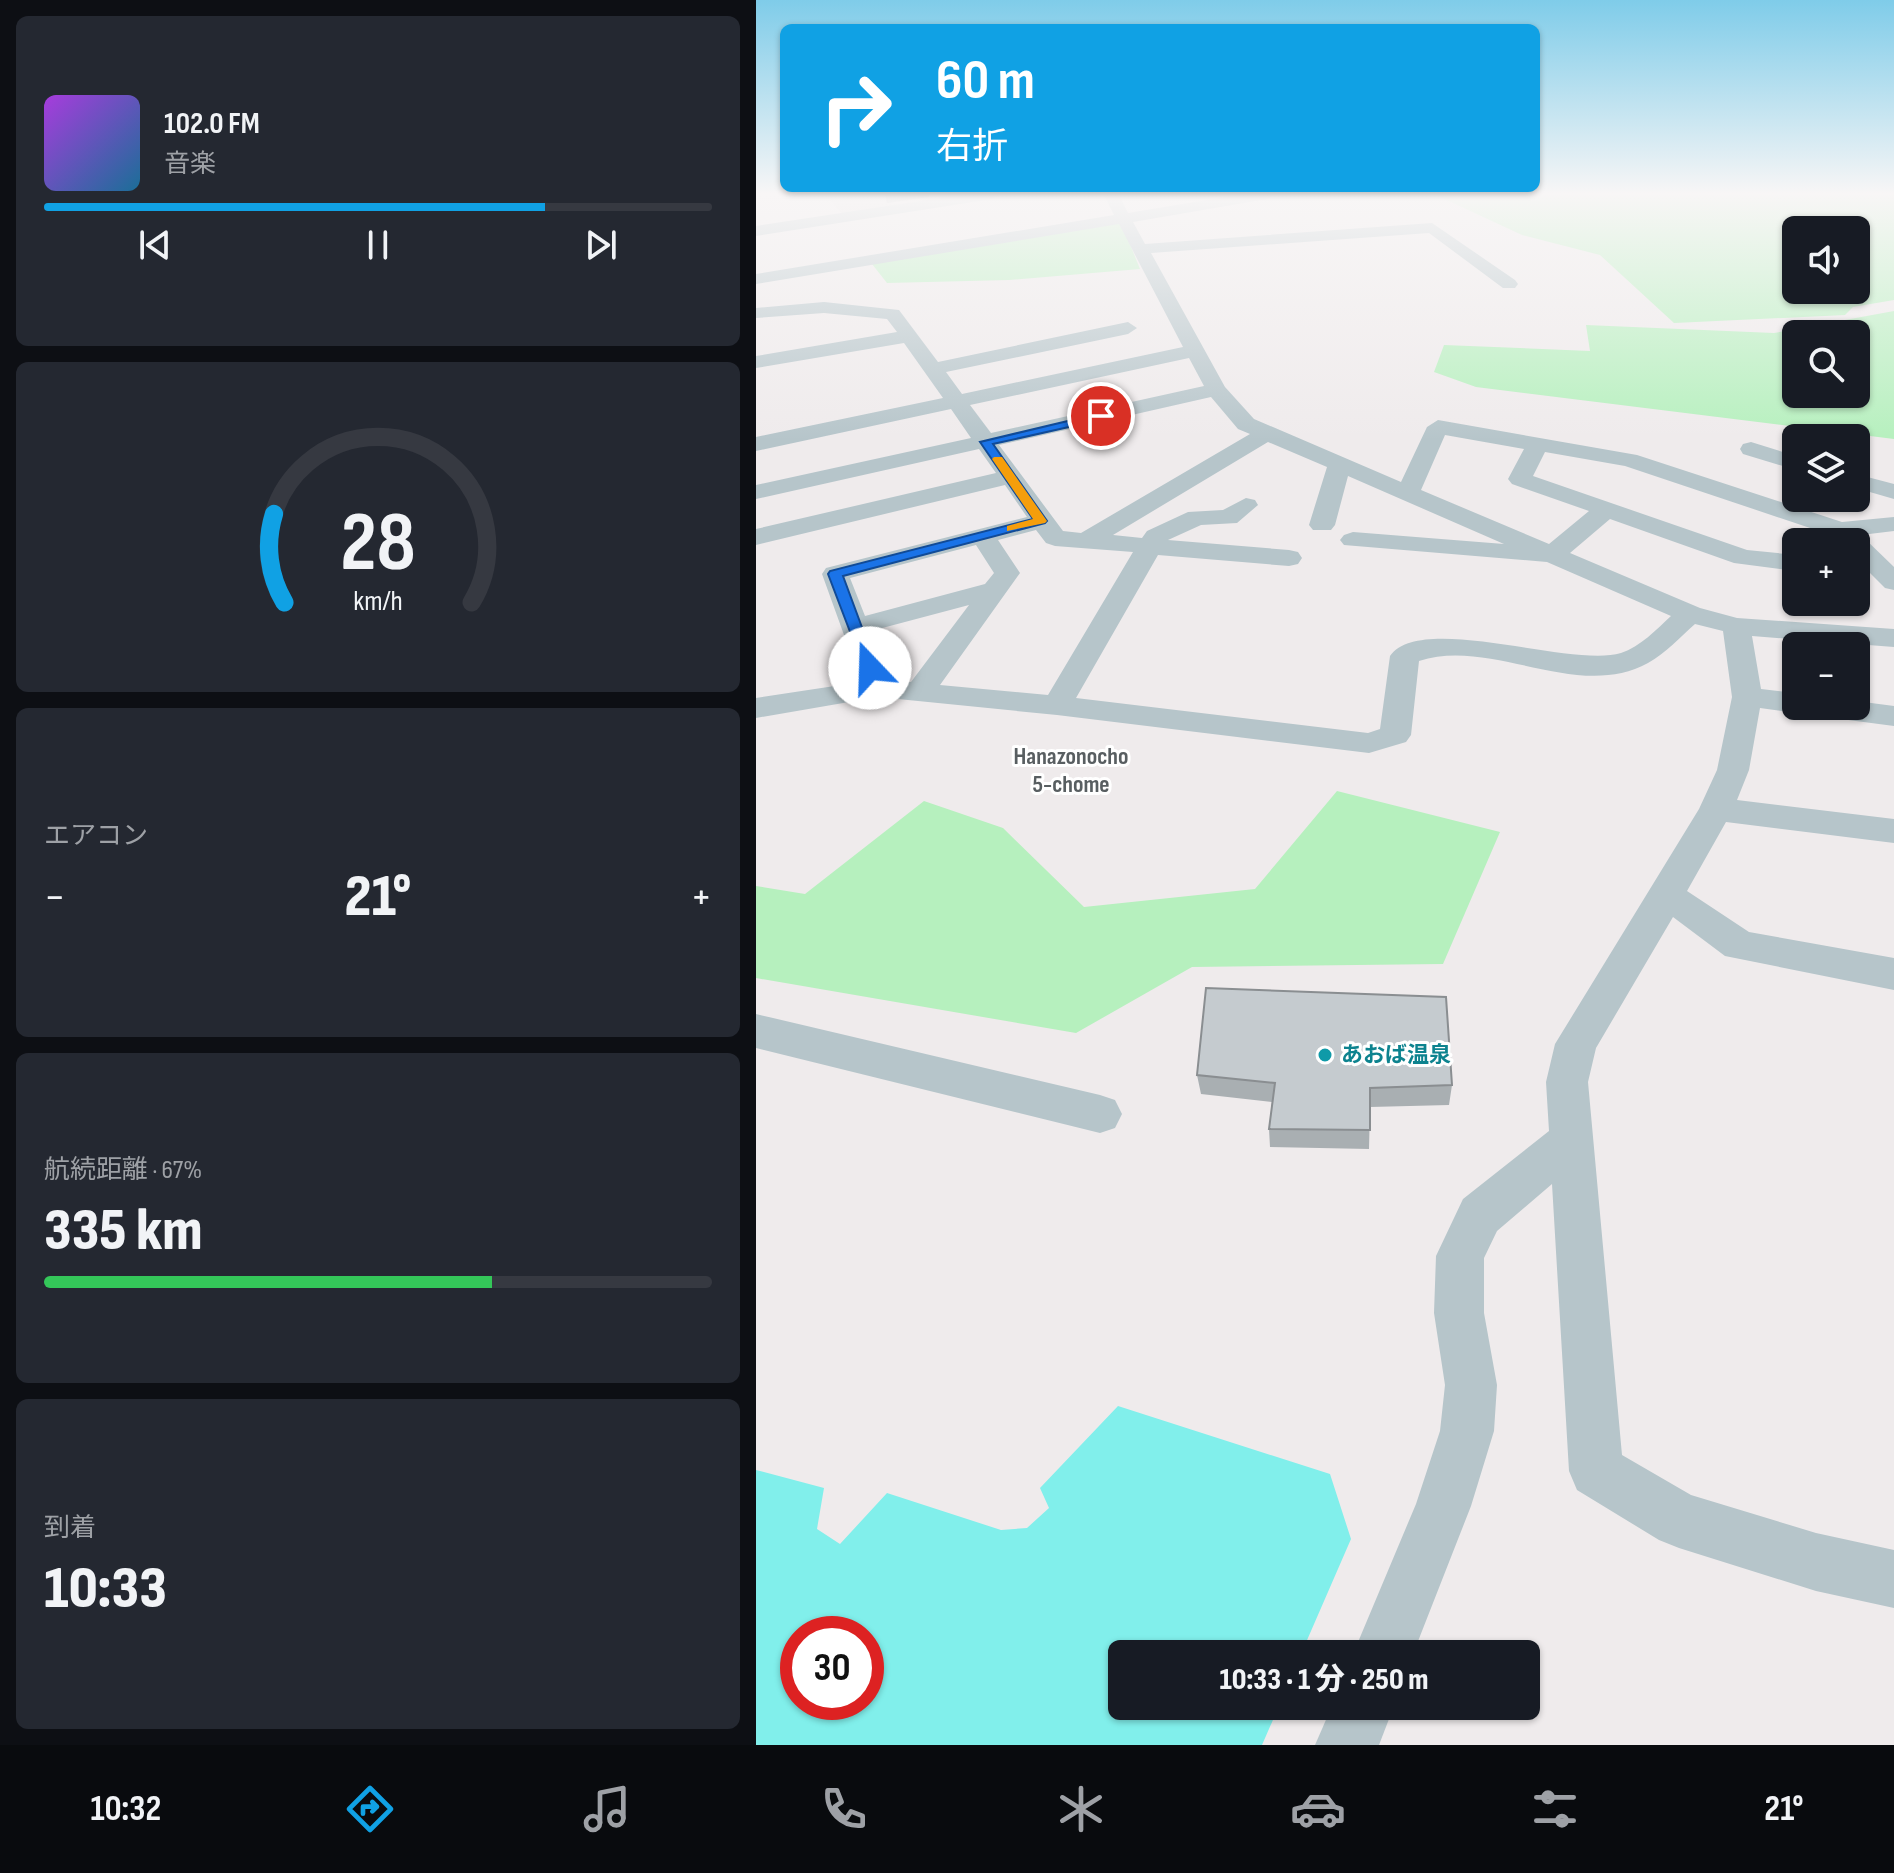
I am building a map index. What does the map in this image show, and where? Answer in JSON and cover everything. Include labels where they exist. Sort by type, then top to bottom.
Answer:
[{"type":"street","points":[[756,279],[785,276]]},
{"type":"street","points":[[1156,276],[1216,390],[1246,424],[1265,434],[1690,614],[1736,626],[1894,638]]},
{"type":"street","points":[[1499,276],[1509,284]]},
{"type":"street","points":[[756,313],[795,307],[866,303],[893,314],[1055,538],[1289,558]]},
{"type":"street","points":[[933,369],[1128,328]]},
{"type":"street","points":[[756,362],[910,336]]},
{"type":"street","points":[[756,444],[1194,351]]},
{"type":"street","points":[[756,492],[1216,390]]},
{"type":"street","points":[[1407,494],[1438,427],[1629,460],[1819,528]]},
{"type":"street","points":[[1087,540],[1265,434]]},
{"type":"street","points":[[1537,445],[1520,479],[1743,557],[1782,561]]},
{"type":"street","points":[[1751,449],[1782,459]]},
{"type":"street","points":[[1322,525],[1339,466]]},
{"type":"street","points":[[756,537],[1010,477]]},
{"type":"street","points":[[1870,485],[1894,492]]},
{"type":"street","points":[[1057,705],[1156,536],[1197,517],[1228,518],[1246,505]]},
{"type":"street","points":[[1353,540],[1552,555],[1607,509]]},
{"type":"street","points":[[878,688],[835,574],[1041,521]]},
{"type":"street","points":[[1870,532],[1894,524]]},
{"type":"street","points":[[919,692],[1007,573],[983,536]]},
{"type":"street","points":[[855,627],[994,590]]},
{"type":"street","points":[[756,708],[878,688],[1057,705],[1369,743],[1395,735],[1405,656],[1418,649],[1444,647],[1584,664],[1617,664],[1636,658],[1690,614]]},
{"type":"street","points":[[1736,626],[1747,697],[1733,770],[1716,809],[1631,957],[1576,1044],[1567,1082],[1596,1471],[1679,1520],[1816,1562],[1894,1579]]},
{"type":"street","points":[[1747,697],[1782,701]]},
{"type":"street","points":[[1870,713],[1894,716]]},
{"type":"street","points":[[1716,809],[1894,831]]},
{"type":"street","points":[[1665,897],[1687,907],[1739,945],[1894,974]]},
{"type":"street","points":[[756,1031],[1100,1114]]},
{"type":"street","points":[[1389,1640],[1443,1506],[1467,1431],[1471,1385],[1459,1313],[1460,1256],[1480,1215],[1572,1139]]},
{"type":"street","points":[[1347,1745],[1357,1720]]},
{"type":"green space","points":[[882,276],[1051,276],[1009,280],[887,283]]},
{"type":"green space","points":[[1623,276],[1782,276],[1782,304],[1870,304],[1870,276],[1894,276],[1894,300],[1853,307],[1845,315],[1674,323]]},
{"type":"green space","points":[[1894,311],[1894,439],[1870,436],[1870,424],[1782,425],[1476,387],[1434,372],[1444,345],[1590,351],[1586,325],[1782,332],[1782,408],[1870,408],[1870,320],[1845,320]]},
{"type":"green space","points":[[1337,791],[1500,832],[1443,964],[1192,967],[1076,1033],[756,978],[756,886],[805,894],[924,801],[1003,828],[1084,907],[1255,889]]},
{"type":"water","points":[[1118,1406],[1330,1474],[1351,1539],[1307,1640],[1108,1640],[1108,1720],[1273,1720],[1262,1745],[756,1745],[756,1470],[824,1488],[817,1529],[840,1544],[887,1493],[1001,1530],[1027,1528],[1049,1508],[1040,1488]]},
{"type":"building","name":"あおば温泉","points":[[1206,988],[1446,997],[1452,1085],[1370,1088],[1370,1130],[1269,1129],[1275,1083],[1197,1075]]},
{"type":"slow traffic","points":[[998,459],[1041,521],[1011,528]]},
{"type":"place","name":"あおば温泉","points":[[1325,1055]]},
{"type":"district","name":"Hanazonocho 5-chome","points":[[1071,770]]},
{"type":"route","points":[[870,668],[835,574],[1041,521],[986,442],[1101,416]]}]
